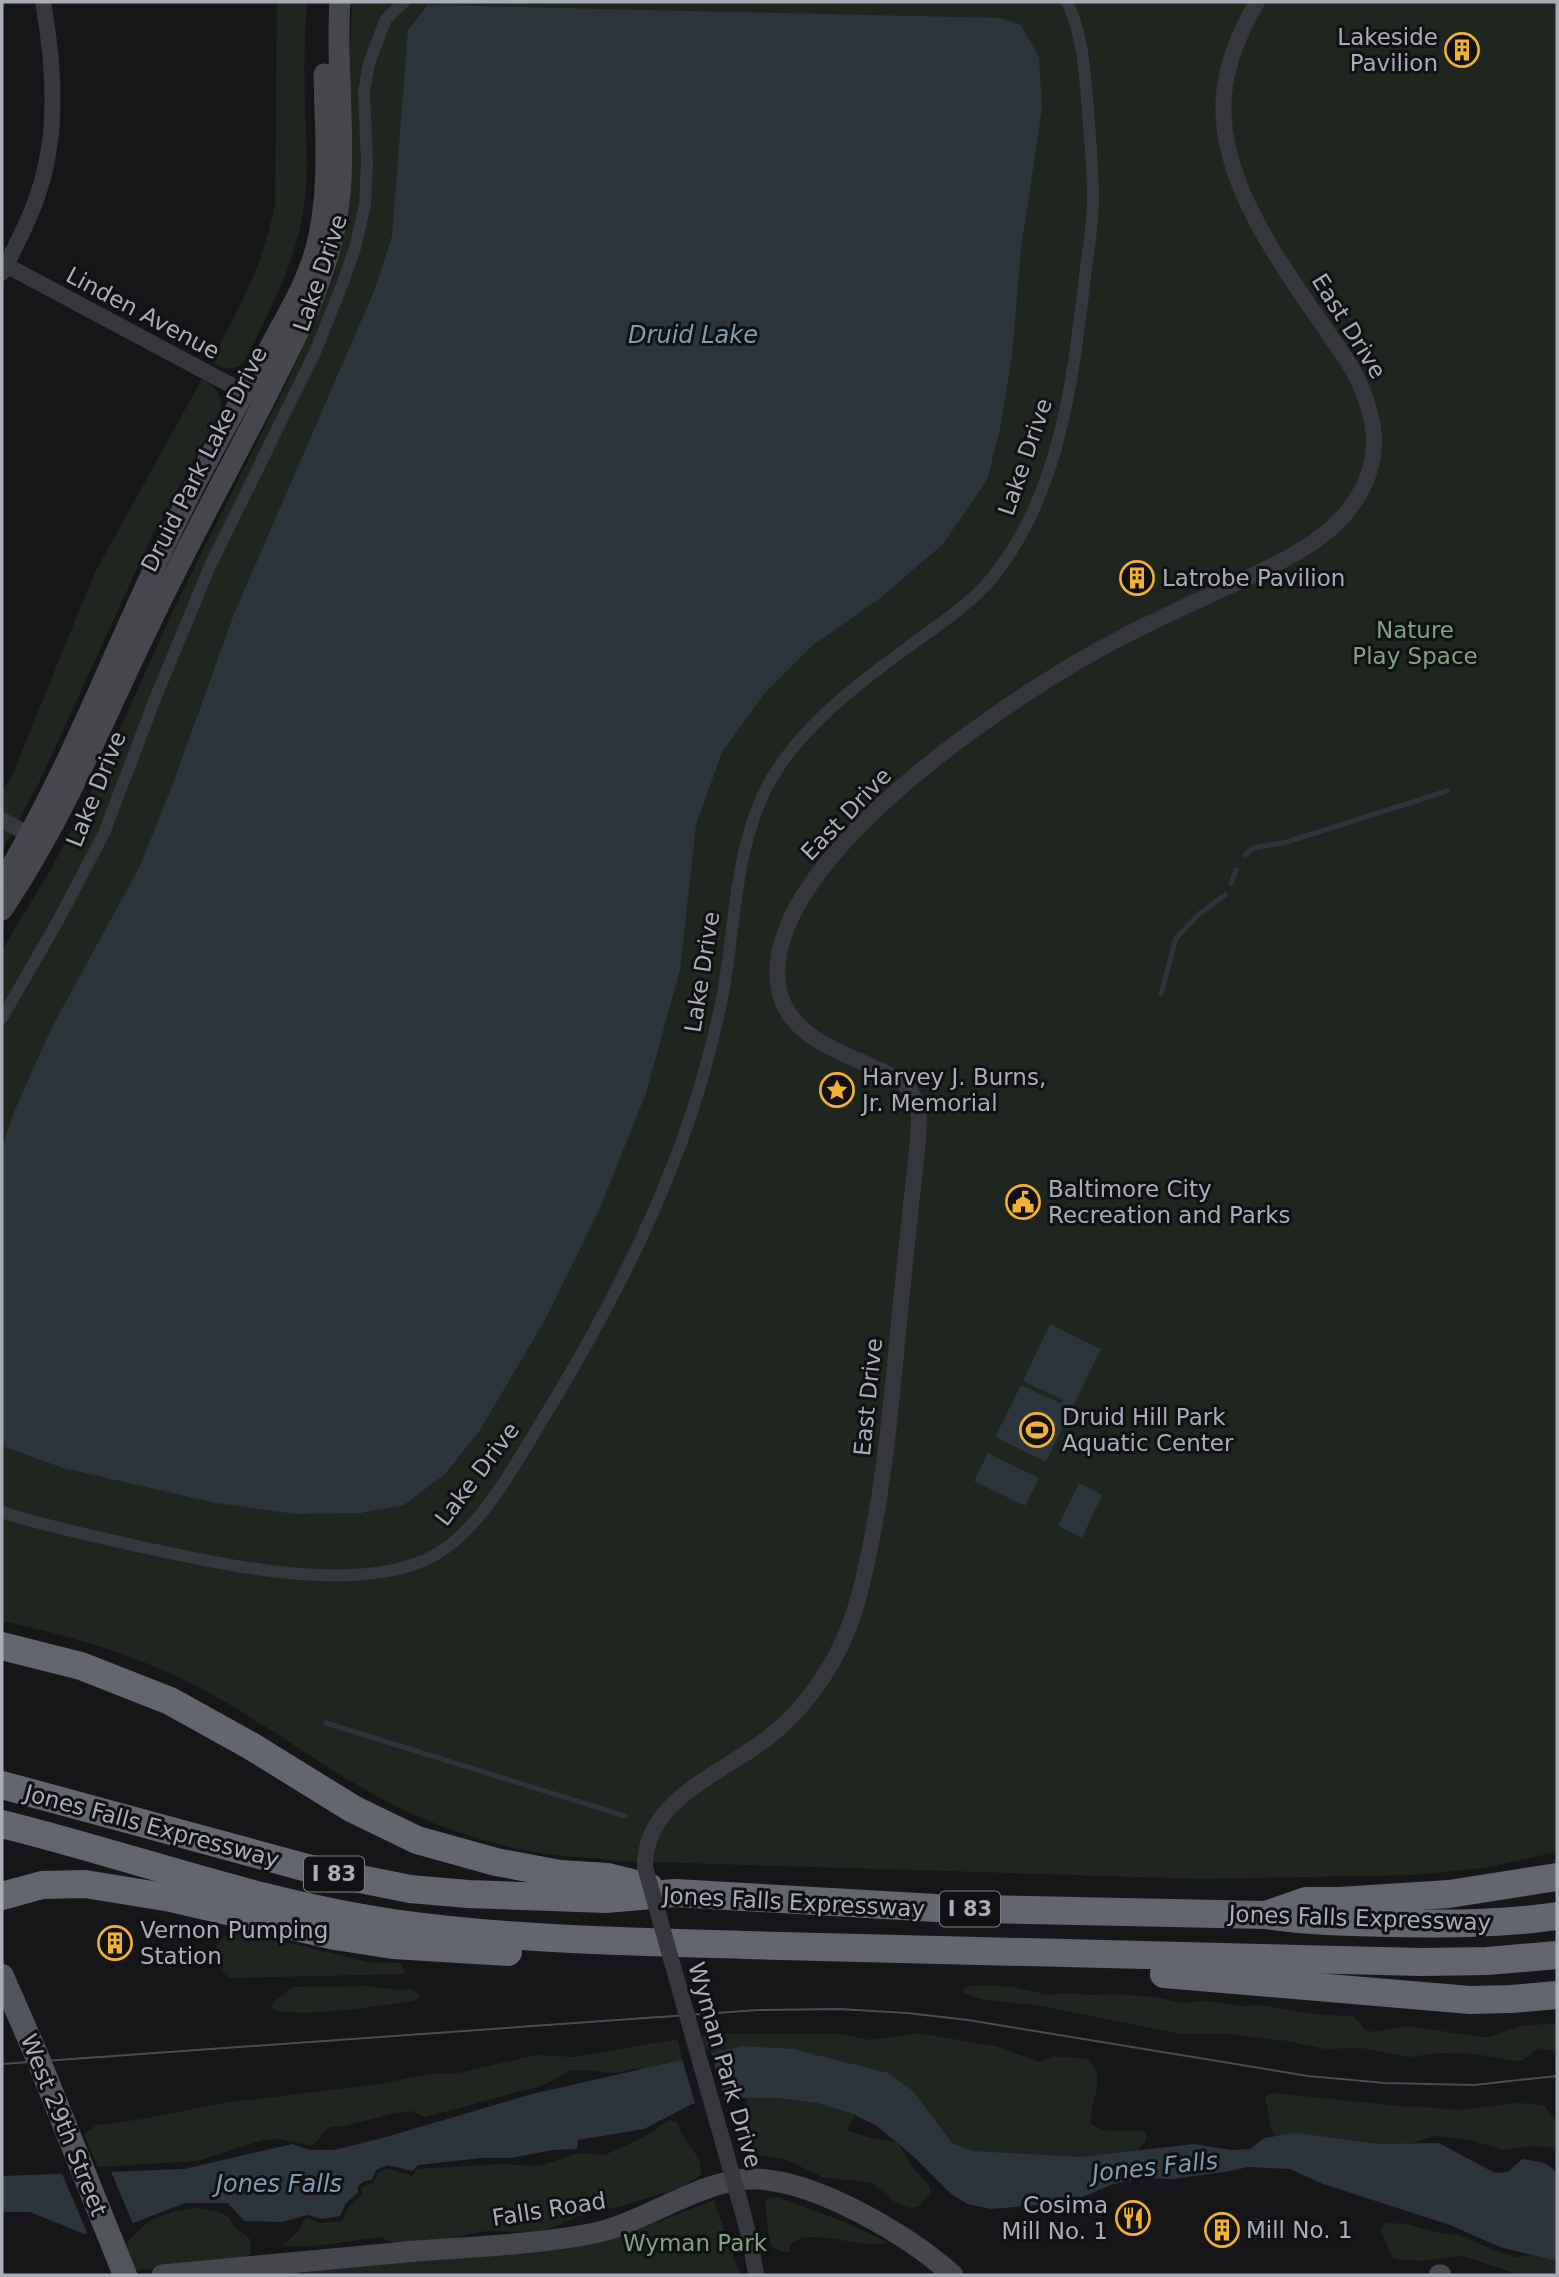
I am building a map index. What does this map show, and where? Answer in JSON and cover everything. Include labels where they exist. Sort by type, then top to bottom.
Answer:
[{"type":"highway","points":[[2,1646],[81,1666],[170,1701],[251,1746],[353,1809],[417,1840],[496,1862],[560,1874],[608,1877],[676,1893]]},
{"type":"highway","name":"Jones Falls Expressway","points":[[2,1785],[311,1869],[410,1889],[468,1894],[606,1899],[676,1893],[936,1908],[1266,1915],[1308,1922],[1455,1924],[1520,1922],[1557,1916]]},
{"type":"highway","name":"Jones Falls Expressway","points":[[2,1824],[300,1907],[384,1922],[527,1936],[1024,1953],[1422,1962],[1487,1961],[1557,1955]]},
{"type":"highway","points":[[1266,1915],[1306,1901],[1449,1894],[1557,1877]]},
{"type":"highway","points":[[2,1896],[42,1885],[62,1883],[96,1886],[145,1894],[296,1929],[393,1945],[527,1953],[618,1941]]},
{"type":"highway","points":[[1024,1953],[1057,1966],[1084,1969],[1199,1976],[1470,2000],[1511,2000],[1557,1995]]},
{"type":"main road","name":"Druid Park Lake Drive","points":[[2,910],[70,793],[171,580],[305,281],[322,223],[326,185],[326,2]]},
{"type":"main road","name":"Druid Park Lake Drive","points":[[2,882],[30,835],[66,764],[135,607],[181,512],[316,295],[336,224],[341,164],[338,51],[340,2]]},
{"type":"main road","name":"West 29th Street","points":[[2,1976],[125,2275]]},
{"type":"main road","name":"Falls Road","points":[[162,2275],[508,2244],[593,2233],[625,2223],[729,2180],[755,2179],[797,2187],[869,2217],[917,2246],[953,2275]]},
{"type":"street","points":[[3,267],[31,214],[47,152],[53,83],[43,2]]},
{"type":"street","name":"Lake Drive","points":[[2,1018],[104,833],[210,566],[316,350],[355,248],[365,204],[367,152],[364,92],[369,63],[386,19],[404,2]]},
{"type":"street","name":"Lake Drive","points":[[2,1512],[91,1536],[210,1562],[299,1573],[369,1574],[419,1563],[439,1553],[458,1538],[502,1483],[561,1389],[613,1296],[638,1247],[668,1176],[711,1048],[725,982],[742,858],[764,794],[778,769],[810,728],[900,653],[972,599],[992,578],[1021,532],[1042,487],[1055,450],[1075,362],[1093,204],[1086,85],[1079,40],[1073,14],[1067,2]]},
{"type":"street","name":"East Drive","points":[[645,1867],[651,1833],[667,1810],[697,1785],[773,1734],[820,1682],[852,1619],[869,1554],[881,1490],[919,1112],[906,1086],[879,1069],[810,1036],[786,1010],[778,983],[777,965],[783,935],[795,907],[843,843],[887,801],[948,750],[1026,694],[1091,653],[1265,570],[1311,543],[1345,514],[1358,496],[1371,460],[1374,427],[1363,390],[1333,338],[1254,217],[1233,168],[1227,146],[1223,116],[1225,85],[1237,43],[1257,2]]},
{"type":"street","name":"Linden Avenue","points":[[3,267],[254,398]]},
{"type":"street","points":[[2,820],[30,835]]},
{"type":"street","name":"Wyman Park Drive","points":[[645,1867],[741,2206],[751,2244],[755,2275]]},
{"type":"green space","points":[[277,2],[307,2],[304,69],[306,194],[295,247],[272,306],[244,362],[228,368],[211,362],[258,264],[275,202]]},
{"type":"green space","name":"Nature Play Space","points":[[352,2],[1557,2],[1557,1852],[1483,1868],[1413,1875],[1200,1879],[620,1861],[548,1854],[480,1839],[408,1812],[356,1785],[233,1706],[158,1668],[81,1641],[2,1621],[2,950],[51,869],[95,784],[177,602],[287,383],[333,279],[348,214],[351,178],[349,74]]},
{"type":"green space","points":[[202,379],[217,391],[221,410],[153,534],[38,785],[2,851],[2,792],[12,776],[94,574]]},
{"type":"green space","points":[[229,1933],[277,1940],[369,1962],[400,1963],[406,1974],[228,1978],[213,1955],[219,1939]]},
{"type":"green space","points":[[368,1986],[413,1989],[420,1996],[414,2001],[317,2012],[281,2012],[271,2008],[273,2002],[293,1987]]},
{"type":"green space","points":[[970,1986],[1013,1987],[1049,1995],[1115,1994],[1154,1997],[1183,2003],[1205,2001],[1241,2006],[1259,2005],[1322,2015],[1354,2016],[1364,2029],[1372,2032],[1408,2026],[1489,2037],[1520,2026],[1557,2023],[1557,2052],[1539,2048],[1523,2060],[1516,2061],[1474,2054],[1437,2053],[1411,2057],[1361,2048],[1325,2049],[1288,2041],[1227,2034],[1181,2034],[1041,2006],[980,1999],[962,1992]]},
{"type":"green space","points":[[918,2033],[995,2046],[1040,2062],[1054,2056],[1088,2059],[1097,2074],[1091,2124],[1101,2130],[1146,2132],[1146,2141],[1129,2160],[1002,2160],[939,2142],[709,2064],[701,2036],[839,2034],[871,2040]]},
{"type":"green space","points":[[677,2039],[685,2066],[641,2074],[638,2068],[616,2073],[569,2071],[544,2085],[425,2117],[411,2111],[331,2127],[324,2131],[312,2146],[278,2139],[262,2140],[198,2161],[98,2167],[85,2138],[85,2133],[97,2125],[223,2103],[378,2084],[429,2074],[458,2073],[536,2055],[574,2057]]},
{"type":"green space","points":[[751,2088],[785,2093],[795,2100],[816,2102],[853,2112],[855,2119],[849,2125],[848,2131],[897,2142],[914,2169],[929,2185],[931,2193],[918,2207],[908,2208],[892,2200],[873,2183],[822,2177],[785,2159],[750,2154],[739,2143],[734,2127],[746,2105]]},
{"type":"green space","points":[[1275,2093],[1457,2110],[1519,2103],[1544,2105],[1557,2122],[1557,2148],[1532,2146],[1504,2150],[1470,2140],[1433,2136],[1397,2149],[1317,2146],[1275,2136],[1270,2127],[1265,2100],[1267,2095]]},
{"type":"green space","points":[[669,2120],[677,2122],[684,2138],[699,2159],[702,2173],[679,2188],[582,2215],[549,2229],[531,2232],[487,2231],[428,2242],[395,2244],[380,2237],[315,2246],[283,2246],[307,2218],[320,2223],[342,2221],[349,2206],[362,2194],[361,2187],[373,2183],[377,2173],[387,2168],[412,2176],[417,2169],[500,2164],[539,2166],[579,2153],[605,2155],[644,2137]]},
{"type":"green space","points":[[777,2197],[845,2222],[887,2242],[867,2244],[811,2237],[791,2244],[789,2252],[780,2251],[769,2241],[765,2203],[766,2199]]},
{"type":"green space","name":"Wyman Park","points":[[714,2200],[740,2275],[276,2275],[587,2245],[613,2239]]},
{"type":"green space","points":[[196,2208],[226,2215],[236,2228],[249,2238],[250,2254],[239,2259],[128,2271],[124,2247],[147,2223],[173,2212]]},
{"type":"green space","points":[[1385,2223],[1407,2224],[1440,2233],[1460,2235],[1498,2252],[1517,2257],[1530,2255],[1557,2261],[1557,2275],[1520,2275],[1463,2256],[1422,2261],[1394,2259],[1381,2229]]},
{"type":"water","name":"Druid Lake","points":[[428,5],[1000,18],[1021,25],[1039,57],[1042,109],[1021,249],[1012,356],[1000,429],[987,480],[943,544],[879,599],[813,645],[764,694],[722,752],[696,825],[680,970],[646,1093],[600,1208],[545,1320],[480,1430],[445,1474],[404,1505],[361,1513],[296,1514],[216,1503],[63,1468],[2,1446],[2,1147],[14,1112],[52,1027],[140,866],[234,614],[375,289],[392,236],[408,30]]},
{"type":"water","points":[[1050,1324],[1101,1349],[1046,1462],[995,1437],[1021,1385],[1062,1404],[1063,1400],[1023,1381]]},
{"type":"water","points":[[988,1453],[1039,1478],[1025,1506],[974,1481]]},
{"type":"water","points":[[1079,1483],[1102,1495],[1082,1538],[1058,1526]]},
{"type":"water","name":"Jones Falls","points":[[743,2046],[793,2049],[888,2073],[912,2090],[952,2143],[973,2151],[1080,2157],[1194,2144],[1231,2150],[1250,2149],[1264,2138],[1296,2133],[1379,2144],[1439,2143],[1495,2173],[1508,2172],[1522,2159],[1541,2163],[1550,2166],[1557,2173],[1557,2261],[1500,2247],[1450,2225],[1323,2184],[1290,2169],[1248,2167],[1172,2179],[1140,2178],[1111,2185],[1071,2202],[991,2209],[968,2204],[951,2194],[913,2156],[877,2126],[853,2114],[818,2103],[778,2098],[731,2098],[692,2104],[644,2129],[578,2140],[577,2149],[553,2150],[511,2158],[482,2158],[418,2165],[412,2171],[388,2165],[376,2170],[372,2180],[358,2186],[358,2193],[346,2203],[340,2216],[322,2219],[307,2215],[283,2222],[244,2221],[228,2203],[185,2203],[118,2229],[84,2234],[30,2212],[2,2212],[2,2176],[184,2169],[292,2144],[310,2150],[334,2150],[532,2094]]},
{"type":"pier","points":[[710,2049],[725,2102],[696,2107],[681,2055]]},
{"type":"pier","points":[[109,2167],[134,2226],[119,2232],[89,2237],[60,2169]]},
{"type":"waterway","points":[[1245,855],[1253,848],[1287,842],[1447,791]]},
{"type":"waterway","points":[[1231,883],[1236,870]]},
{"type":"waterway","points":[[1161,994],[1176,938],[1199,914],[1225,895]]},
{"type":"waterway","points":[[326,1723],[625,1816]]},
{"type":"tram line","points":[[2,2064],[758,2010],[839,2009],[968,2020],[1308,2076],[1385,2083],[1474,2085],[1557,2076]]},
{"type":"place","name":"Lakeside Pavilion","points":[[1462,50]]},
{"type":"place","name":"Latrobe Pavilion","points":[[1137,578]]},
{"type":"place","name":"Harvey J. Burns, Jr. Memorial","points":[[837,1090]]},
{"type":"place","name":"Baltimore City Recreation and Parks","points":[[1023,1202]]},
{"type":"place","name":"Druid Hill Park Aquatic Center","points":[[1037,1430]]},
{"type":"place","name":"Vernon Pumping Station","points":[[115,1943]]},
{"type":"place","name":"Cosima Mill No. 1","points":[[1133,2218]]},
{"type":"place","name":"Mill No. 1","points":[[1222,2230]]}]
